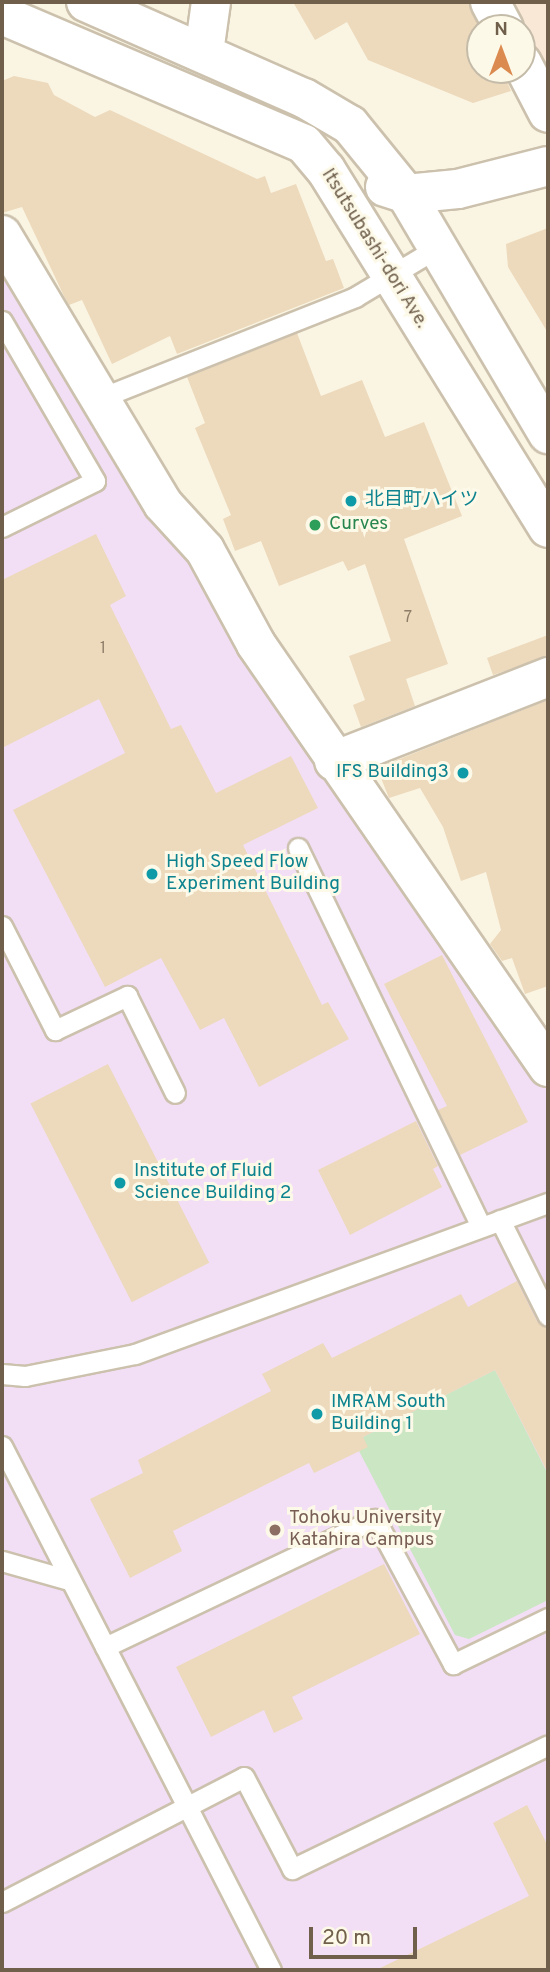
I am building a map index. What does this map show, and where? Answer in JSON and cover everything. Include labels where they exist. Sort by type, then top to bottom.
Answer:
[{"type":"street","points":[[86,2],[204,52],[338,117],[406,194],[548,434]]},
{"type":"street","points":[[204,52],[211,2]]},
{"type":"street","name":"Itsutsubashi-dori Ave.","points":[[2,15],[304,144],[326,170],[548,528]]},
{"type":"street","points":[[533,84],[548,113]]},
{"type":"street","points":[[326,170],[406,194],[458,189],[548,166]]},
{"type":"street","points":[[2,235],[98,400],[163,504],[205,550],[256,644],[334,761],[548,1067]]},
{"type":"street","points":[[334,761],[548,677]]},
{"type":"lane","points":[[98,400],[355,296],[437,248]]},
{"type":"lane","points":[[2,321],[95,481],[2,527]]},
{"type":"lane","points":[[298,848],[490,1223],[548,1315]]},
{"type":"lane","points":[[2,926],[55,1030],[127,996],[175,1093]]},
{"type":"lane","points":[[2,1374],[25,1376],[135,1354],[548,1203]]},
{"type":"lane","points":[[2,1446],[271,1970]]},
{"type":"lane","points":[[104,1647],[375,1519],[453,1664],[548,1618]]},
{"type":"lane","points":[[2,1561],[69,1580]]},
{"type":"lane","points":[[2,1902],[244,1777],[292,1869],[548,1745]]},
{"type":"shaded area","points":[[502,2],[548,2],[548,93],[536,69],[536,14],[511,14]]},
{"type":"shaded area","name":"Tohoku University Katahira Campus","points":[[2,255],[548,1089],[548,1970],[2,1970]]},
{"type":"green space","points":[[495,1370],[548,1474],[548,1600],[469,1639],[455,1635],[359,1451],[363,1437]]},
{"type":"building","points":[[293,2],[468,2],[473,14],[466,14],[466,84],[508,84],[511,91],[473,103],[368,60],[347,22],[315,40]]},
{"type":"building","points":[[14,76],[48,83],[54,95],[95,117],[110,110],[257,179],[265,176],[271,193],[296,184],[326,261],[333,259],[344,288],[177,354],[170,336],[112,364],[82,300],[69,305],[22,207],[2,213],[2,81]]},
{"type":"building","points":[[548,228],[548,333],[508,267],[506,244]]},
{"type":"building","points":[[297,333],[321,396],[362,380],[385,437],[424,422],[462,516],[404,539],[448,664],[406,679],[415,706],[361,727],[353,705],[365,700],[349,656],[391,641],[365,564],[348,571],[343,561],[279,586],[261,541],[235,551],[223,519],[231,515],[195,428],[205,423],[187,377]]},
{"type":"building","points":[[96,534],[126,596],[110,605],[171,729],[181,725],[216,793],[291,756],[318,808],[243,845],[322,1005],[328,1002],[349,1039],[259,1087],[224,1018],[200,1030],[161,958],[105,987],[13,810],[125,753],[99,699],[2,748],[2,580]]},
{"type":"building","points":[[548,635],[548,656],[493,675],[487,658]]},
{"type":"building","name":"IFS Building3","points":[[548,700],[548,986],[525,994],[512,958],[502,961],[490,944],[501,930],[486,872],[461,881],[443,827],[420,788],[389,798],[377,768]]},
{"type":"building","points":[[442,955],[528,1122],[460,1155],[438,1110],[447,1106],[384,984]]},
{"type":"building","name":"Institute of Fluid Science Building 2","points":[[108,1064],[209,1263],[132,1302],[30,1103]]},
{"type":"building","points":[[416,1121],[438,1166],[433,1169],[442,1187],[350,1235],[318,1170]]},
{"type":"building","name":"IMRAM South Building 1","points":[[517,1281],[537,1321],[548,1328],[548,1473],[495,1370],[363,1437],[368,1447],[314,1473],[309,1463],[173,1531],[182,1551],[130,1578],[90,1499],[143,1473],[138,1460],[271,1391],[262,1374],[323,1343],[332,1358],[461,1294],[468,1307]]},
{"type":"building","points":[[384,1564],[420,1634],[292,1697],[303,1719],[274,1733],[264,1710],[211,1737],[176,1667]]},
{"type":"building","points":[[527,1805],[548,1846],[548,1970],[376,1970],[529,1896],[493,1823]]},
{"type":"place","name":"北目町ハイツ","points":[[351,501]]},
{"type":"place","name":"Curves","points":[[315,525]]},
{"type":"place","name":"IFS Building3","points":[[463,773]]},
{"type":"place","name":"High Speed Flow Experiment Building","points":[[152,874]]},
{"type":"place","name":"Institute of Fluid Science Building 2","points":[[120,1183]]},
{"type":"place","name":"IMRAM South Building 1","points":[[317,1414]]},
{"type":"place","name":"Tohoku University Katahira Campus","points":[[275,1530]]}]
